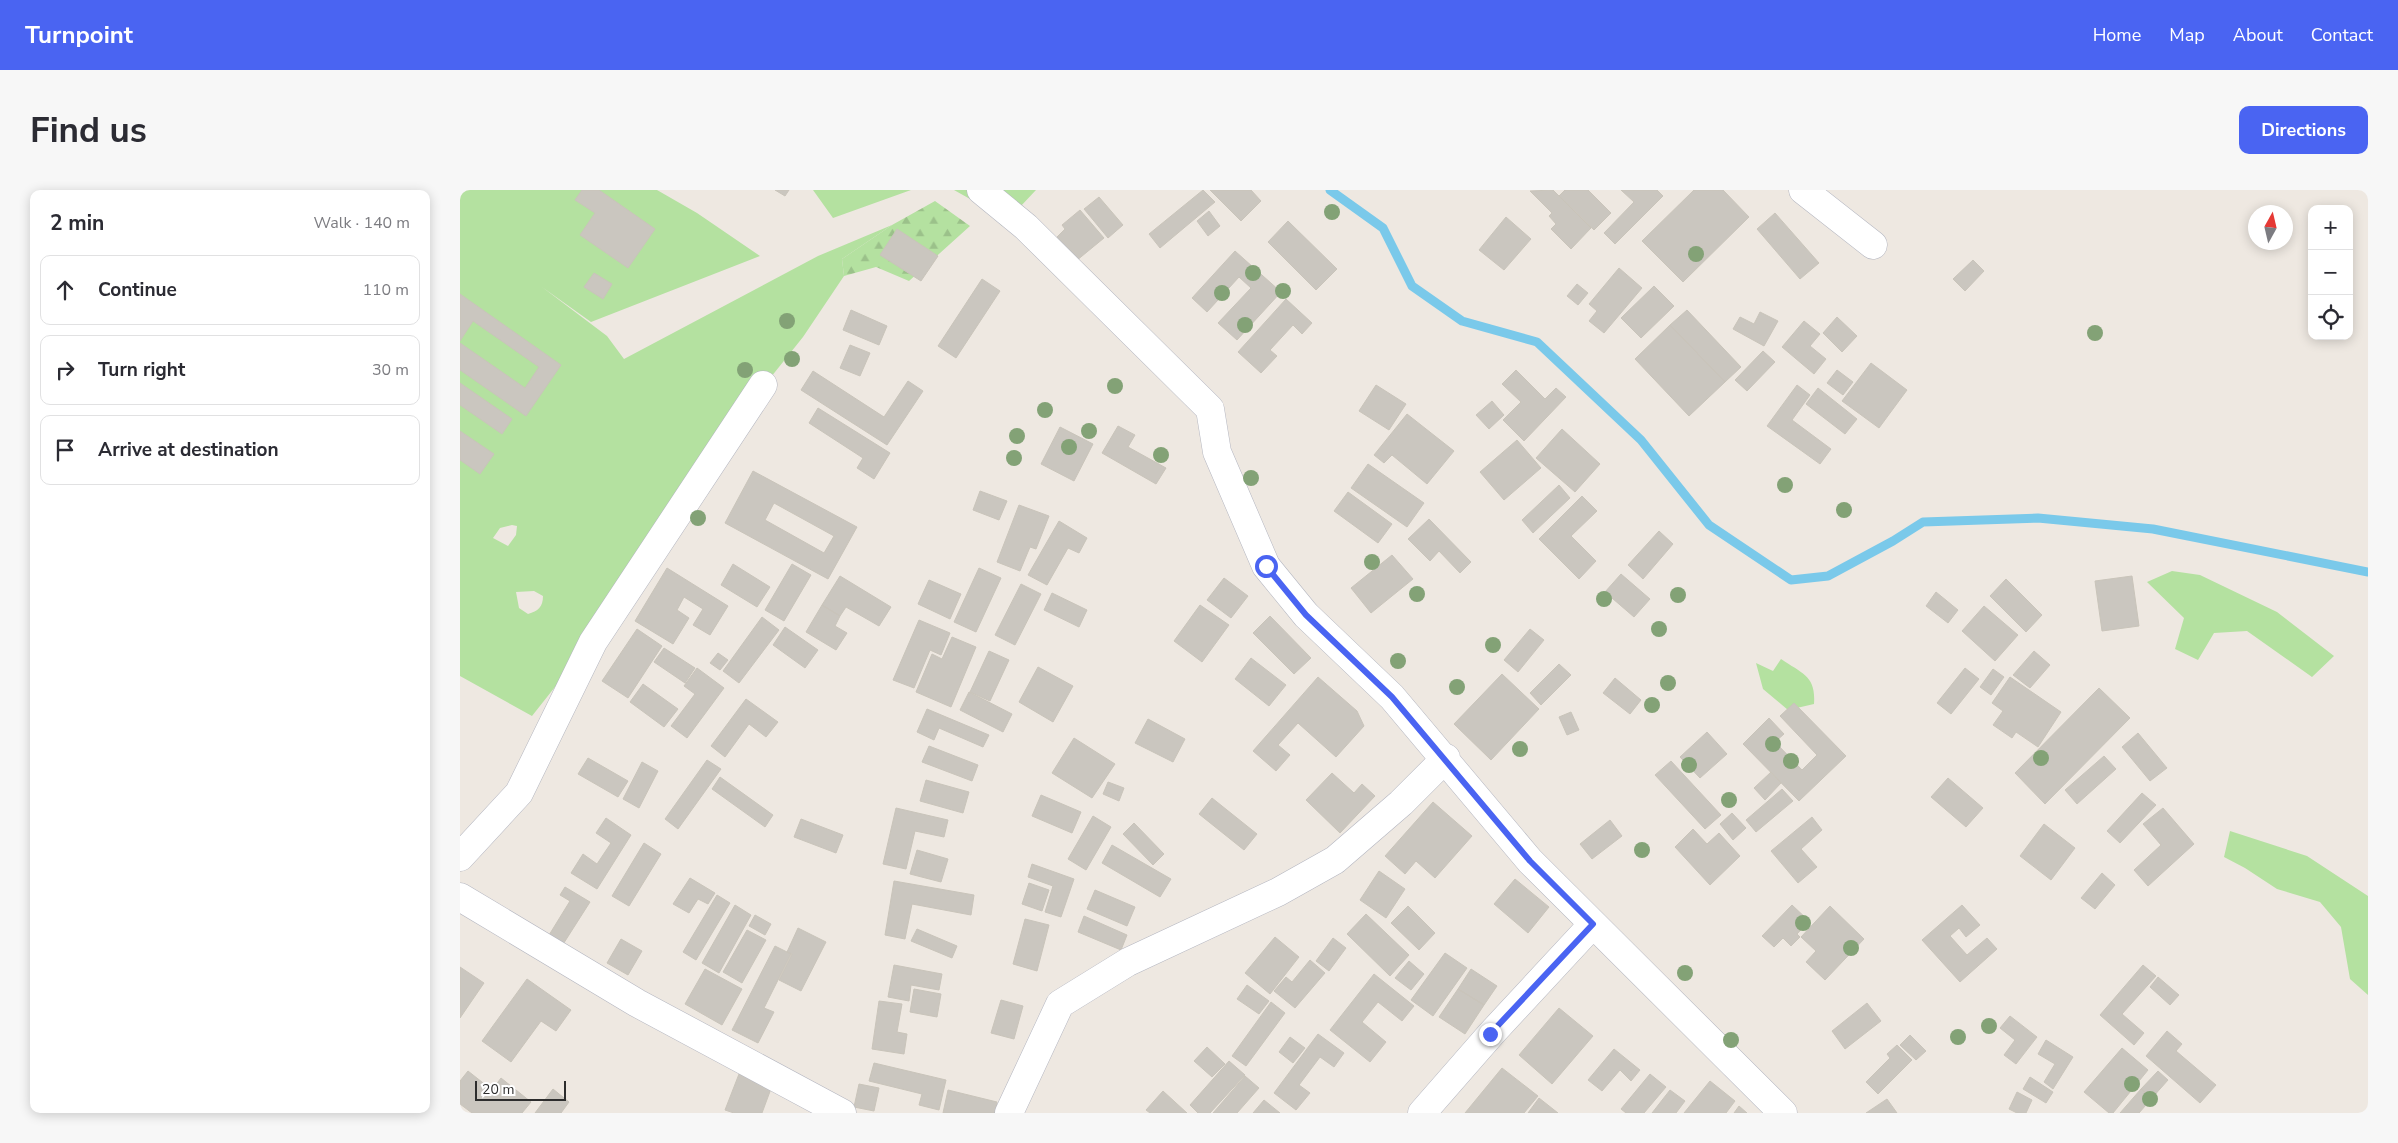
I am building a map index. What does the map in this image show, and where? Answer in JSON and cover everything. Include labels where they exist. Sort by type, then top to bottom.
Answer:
[{"type":"street","points":[[981,190],[1026,227],[1210,409],[1217,452],[1266,566],[1306,615],[1392,697],[1446,758],[1530,861],[1783,1113]]},
{"type":"street","points":[[1804,190],[1873,244]]},
{"type":"street","points":[[460,857],[519,793],[593,642],[763,385]]},
{"type":"street","points":[[1009,1113],[1060,1004],[1128,962],[1278,892],[1335,860],[1401,802],[1446,758]]},
{"type":"street","points":[[460,897],[637,1004],[842,1113]]},
{"type":"street","points":[[1422,1113],[1490,1034],[1593,924]]},
{"type":"green space","points":[[460,190],[657,190],[697,213],[760,256],[591,322],[542,287],[607,336],[624,359],[818,256],[892,225],[842,259],[844,276],[803,337],[771,377],[619,606],[532,716],[460,676]],"holes":[[[512,525],[517,526],[516,535],[508,546],[493,538],[500,528]],[[534,591],[543,596],[542,603],[537,610],[528,614],[519,608],[516,592]]]},
{"type":"green space","points":[[813,190],[911,190],[833,218]]},
{"type":"green space","points":[[954,190],[1036,190],[1002,226],[986,208]]},
{"type":"green space","points":[[935,201],[970,226],[909,281],[876,267],[844,276],[842,259],[892,225]]},
{"type":"green space","points":[[2172,571],[2200,575],[2277,612],[2334,656],[2312,677],[2247,631],[2214,633],[2198,660],[2175,649],[2184,618],[2147,582]]},
{"type":"green space","points":[[1781,659],[1802,672],[1810,681],[1813,687],[1814,704],[1788,710],[1763,689],[1756,663],[1773,671]]},
{"type":"green space","points":[[2230,831],[2307,856],[2368,896],[2368,995],[2350,979],[2341,927],[2320,902],[2277,889],[2224,857]]},
{"type":"building","points":[[582,190],[599,190],[655,229],[628,268],[580,235],[595,213],[575,200]]},
{"type":"building","points":[[775,190],[789,190],[785,196]]},
{"type":"building","points":[[1203,190],[1215,202],[1160,248],[1149,234]]},
{"type":"building","points":[[1210,190],[1251,190],[1261,201],[1241,221]]},
{"type":"building","points":[[1553,190],[1591,228],[1571,249],[1551,229],[1556,224],[1549,216],[1552,213],[1530,191]]},
{"type":"building","points":[[1565,190],[1588,190],[1611,213],[1594,230],[1559,196]]},
{"type":"building","points":[[1621,190],[1657,190],[1663,196],[1615,244],[1604,233],[1634,202]]},
{"type":"building","points":[[1694,190],[1723,190],[1749,217],[1683,282],[1642,241]]},
{"type":"building","points":[[1099,197],[1123,225],[1108,238],[1084,209]]},
{"type":"building","points":[[1080,210],[1104,238],[1076,261],[1056,238],[1065,229],[1062,225]]},
{"type":"building","points":[[1209,211],[1220,226],[1208,236],[1197,221]]},
{"type":"building","points":[[1775,213],[1819,263],[1800,279],[1757,229]]},
{"type":"building","points":[[1506,217],[1531,239],[1504,270],[1479,250]]},
{"type":"building","points":[[1288,221],[1337,269],[1316,290],[1268,242]]},
{"type":"building","points":[[897,229],[938,256],[921,281],[880,255]]},
{"type":"building","points":[[1235,251],[1281,292],[1237,340],[1218,323],[1251,288],[1239,277],[1207,312],[1192,298]]},
{"type":"building","points":[[1973,260],[1984,271],[1965,291],[1953,279]]},
{"type":"building","points":[[1619,268],[1642,288],[1604,333],[1589,321],[1597,311],[1589,304]]},
{"type":"building","points":[[594,273],[612,284],[603,299],[584,287]]},
{"type":"building","points":[[982,279],[1000,291],[956,358],[938,346]]},
{"type":"building","points":[[1577,284],[1588,293],[1578,305],[1567,296]]},
{"type":"building","points":[[1654,286],[1674,306],[1641,338],[1621,318]]},
{"type":"building","points":[[460,294],[561,365],[526,416],[460,370],[460,343],[525,388],[539,367],[473,321],[460,341]]},
{"type":"building","points":[[1286,299],[1312,323],[1302,334],[1293,325],[1270,350],[1277,356],[1261,373],[1238,352]]},
{"type":"building","points":[[851,310],[887,326],[879,345],[843,330]]},
{"type":"building","points":[[1687,310],[1741,367],[1725,382],[1670,325]]},
{"type":"building","points":[[1760,312],[1778,321],[1764,346],[1733,329],[1740,317],[1754,324]]},
{"type":"building","points":[[1837,317],[1857,336],[1842,352],[1823,333]]},
{"type":"building","points":[[1804,321],[1820,334],[1810,346],[1826,359],[1814,374],[1782,347]]},
{"type":"building","points":[[1670,325],[1725,382],[1689,416],[1635,359]]},
{"type":"building","points":[[850,345],[870,353],[860,376],[840,368]]},
{"type":"building","points":[[1763,351],[1775,362],[1747,391],[1735,380]]},
{"type":"building","points":[[1871,363],[1907,390],[1879,428],[1842,401]]},
{"type":"building","points":[[1516,370],[1545,399],[1556,388],[1566,397],[1524,441],[1503,420],[1521,402],[1502,384]]},
{"type":"building","points":[[1837,370],[1853,382],[1843,395],[1827,383]]},
{"type":"building","points":[[813,371],[884,417],[908,381],[923,391],[887,445],[801,390]]},
{"type":"building","points":[[460,383],[512,419],[502,434],[460,405]]},
{"type":"building","points":[[1376,385],[1406,404],[1389,430],[1359,411]]},
{"type":"building","points":[[1797,385],[1810,395],[1792,420],[1831,449],[1820,464],[1767,426]]},
{"type":"building","points":[[1818,388],[1857,419],[1845,434],[1806,404]]},
{"type":"building","points":[[1492,401],[1504,415],[1489,429],[1476,415]]},
{"type":"building","points":[[818,408],[890,453],[874,479],[857,468],[863,458],[809,423]]},
{"type":"building","points":[[1407,414],[1454,451],[1427,484],[1392,455],[1384,463],[1374,455]]},
{"type":"building","points":[[1118,426],[1135,435],[1128,447],[1166,468],[1156,484],[1102,453]]},
{"type":"building","points":[[1060,427],[1093,444],[1074,481],[1041,464]]},
{"type":"building","points":[[1562,429],[1600,464],[1575,492],[1536,458]]},
{"type":"building","points":[[460,431],[494,454],[480,474],[460,460]]},
{"type":"building","points":[[1517,440],[1541,468],[1504,500],[1480,472]]},
{"type":"building","points":[[1368,464],[1424,503],[1407,527],[1351,488]]},
{"type":"building","points":[[753,471],[857,527],[828,579],[725,523]],"holes":[[[774,503],[834,536],[824,553],[765,520]]]},
{"type":"building","points":[[1559,485],[1570,498],[1533,533],[1522,520]]},
{"type":"building","points":[[980,491],[1007,501],[999,520],[973,510]]},
{"type":"building","points":[[1348,492],[1392,524],[1378,543],[1334,511]]},
{"type":"building","points":[[1582,496],[1597,511],[1571,536],[1596,561],[1579,579],[1539,539]]},
{"type":"building","points":[[1019,505],[1049,516],[1036,549],[1030,547],[1020,571],[997,562]]},
{"type":"building","points":[[1429,519],[1471,562],[1460,573],[1439,551],[1430,561],[1408,539]]},
{"type":"building","points":[[1059,521],[1087,538],[1079,553],[1068,548],[1047,585],[1028,575]]},
{"type":"building","points":[[1659,531],[1673,544],[1643,579],[1628,565]]},
{"type":"building","points":[[1392,555],[1413,579],[1371,613],[1351,588]]},
{"type":"building","points":[[733,564],[770,587],[757,607],[721,585]]},
{"type":"building","points":[[792,564],[811,575],[784,621],[765,610]]},
{"type":"building","points":[[667,568],[728,606],[710,635],[693,625],[703,609],[684,597],[677,610],[689,618],[673,644],[635,621]]},
{"type":"building","points":[[979,568],[1001,578],[976,632],[954,622]]},
{"type":"building","points":[[1621,574],[1650,599],[1634,617],[1605,592]]},
{"type":"building","points":[[840,576],[891,607],[879,626],[846,607],[840,616],[822,605]]},
{"type":"building","points":[[2132,576],[2139,626],[2102,631],[2095,581]]},
{"type":"building","points":[[1224,578],[1248,596],[1231,618],[1207,600]]},
{"type":"building","points":[[2006,579],[2042,615],[2026,632],[1990,596]]},
{"type":"building","points":[[929,580],[961,594],[950,619],[918,604]]},
{"type":"building","points":[[1021,584],[1041,594],[1015,645],[995,635]]},
{"type":"building","points":[[1936,592],[1958,610],[1948,623],[1926,606]]},
{"type":"building","points":[[1052,593],[1087,610],[1079,627],[1044,610]]},
{"type":"building","points":[[822,605],[840,616],[835,626],[847,633],[836,650],[806,632]]},
{"type":"building","points":[[1200,605],[1229,625],[1202,662],[1174,641]]},
{"type":"building","points":[[1984,606],[2018,635],[1995,661],[1962,631]]},
{"type":"building","points":[[1270,616],[1311,658],[1294,674],[1253,633]]},
{"type":"building","points":[[762,617],[779,630],[739,683],[723,671]]},
{"type":"building","points":[[919,620],[950,633],[941,655],[930,650],[914,688],[893,680]]},
{"type":"building","points":[[785,627],[818,650],[805,668],[773,645]]},
{"type":"building","points":[[637,629],[662,646],[628,698],[602,681]]},
{"type":"building","points":[[1530,629],[1544,640],[1518,672],[1504,660]]},
{"type":"building","points":[[952,637],[976,647],[951,707],[916,692],[932,654],[942,659]]},
{"type":"building","points":[[664,648],[695,668],[685,683],[654,662]]},
{"type":"building","points":[[989,651],[1009,660],[990,701],[970,692]]},
{"type":"building","points":[[2034,651],[2050,665],[2030,688],[2013,675]]},
{"type":"building","points":[[718,653],[728,660],[720,670],[710,663]]},
{"type":"building","points":[[1251,658],[1286,685],[1269,706],[1235,679]]},
{"type":"building","points":[[1559,664],[1571,675],[1541,705],[1530,693]]},
{"type":"building","points":[[1038,667],[1073,686],[1053,722],[1019,702]]},
{"type":"building","points":[[697,668],[724,688],[687,738],[671,726],[695,694],[684,686]]},
{"type":"building","points":[[1965,668],[1979,679],[1951,714],[1937,703]]},
{"type":"building","points":[[1993,669],[2004,677],[1991,695],[1980,687]]},
{"type":"building","points":[[1502,674],[1539,709],[1491,760],[1454,724]]},
{"type":"building","points":[[1318,677],[1357,711],[1364,726],[1336,757],[1298,723],[1278,745],[1290,755],[1276,771],[1253,751]]},
{"type":"building","points":[[2010,677],[2061,712],[2038,747],[2016,732],[2012,738],[1993,725],[2003,711],[1992,703]]},
{"type":"building","points":[[1615,678],[1641,700],[1630,714],[1603,693]]},
{"type":"building","points":[[643,684],[678,709],[664,727],[630,702]]},
{"type":"building","points":[[2099,688],[2130,718],[2045,804],[2015,773]]},
{"type":"building","points":[[969,692],[1012,714],[1003,732],[960,710]]},
{"type":"building","points":[[746,699],[778,722],[766,737],[749,724],[725,757],[711,746]]},
{"type":"building","points":[[1794,703],[1846,756],[1799,801],[1743,744],[1769,718],[1784,734],[1775,742],[1802,770],[1817,755],[1780,716]]},
{"type":"building","points":[[927,709],[989,735],[983,747],[939,728],[934,740],[917,732]]},
{"type":"building","points":[[1571,712],[1579,730],[1567,735],[1559,717]]},
{"type":"building","points":[[1148,719],[1185,739],[1173,762],[1135,743]]},
{"type":"building","points":[[1707,732],[1727,754],[1700,778],[1680,757]]},
{"type":"building","points":[[2138,733],[2167,768],[2150,781],[2122,747]]},
{"type":"building","points":[[1074,738],[1115,764],[1092,798],[1052,773]]},
{"type":"building","points":[[929,746],[978,765],[972,781],[922,762]]},
{"type":"building","points":[[2104,756],[2116,769],[2077,804],[2065,790]]},
{"type":"building","points":[[588,758],[628,781],[618,797],[578,774]]},
{"type":"building","points":[[707,760],[721,769],[678,829],[665,819]]},
{"type":"building","points":[[1671,761],[1721,815],[1705,829],[1655,775]]},
{"type":"building","points":[[642,762],[658,771],[639,808],[623,799]]},
{"type":"building","points":[[1771,772],[1781,783],[1765,800],[1754,788]]},
{"type":"building","points":[[1332,773],[1354,793],[1362,784],[1375,796],[1340,833],[1306,800]]},
{"type":"building","points":[[720,777],[773,815],[765,827],[712,789]]},
{"type":"building","points":[[1948,778],[1983,808],[1966,827],[1931,797]]},
{"type":"building","points":[[926,780],[969,792],[963,813],[920,801]]},
{"type":"building","points":[[1108,782],[1124,788],[1119,801],[1103,794]]},
{"type":"building","points":[[1782,789],[1793,801],[1756,832],[1746,820]]},
{"type":"building","points":[[2142,793],[2156,805],[2120,843],[2107,831]]},
{"type":"building","points":[[1041,795],[1081,812],[1072,833],[1032,816]]},
{"type":"building","points":[[1212,798],[1257,834],[1244,850],[1199,814]]},
{"type":"building","points":[[1433,802],[1472,836],[1435,878],[1416,861],[1405,874],[1385,856]]},
{"type":"building","points":[[896,808],[948,820],[944,837],[915,831],[906,869],[883,864]]},
{"type":"building","points":[[2163,808],[2194,844],[2148,886],[2134,870],[2161,845],[2143,824]]},
{"type":"building","points":[[1732,813],[1746,828],[1733,840],[1720,824]]},
{"type":"building","points":[[1093,816],[1111,827],[1086,870],[1068,859]]},
{"type":"building","points":[[1812,817],[1822,830],[1801,849],[1817,867],[1798,883],[1771,851]]},
{"type":"building","points":[[606,818],[631,835],[597,889],[571,873],[583,854],[597,864],[611,843],[596,833]]},
{"type":"building","points":[[801,819],[843,835],[836,853],[794,837]]},
{"type":"building","points":[[1610,820],[1622,836],[1592,859],[1580,844]]},
{"type":"building","points":[[1134,823],[1164,854],[1153,865],[1123,834]]},
{"type":"building","points":[[2044,824],[2075,848],[2051,880],[2020,856]]},
{"type":"building","points":[[1693,829],[1707,844],[1719,833],[1740,856],[1710,885],[1675,847]]},
{"type":"building","points":[[644,843],[661,854],[629,906],[612,896]]},
{"type":"building","points":[[1112,845],[1171,879],[1160,897],[1102,863]]},
{"type":"building","points":[[917,850],[948,859],[941,882],[910,874]]},
{"type":"building","points":[[1032,864],[1074,879],[1061,917],[1045,912],[1053,886],[1028,877]]},
{"type":"building","points":[[1379,871],[1405,889],[1386,918],[1360,900]]},
{"type":"building","points":[[2102,873],[2115,885],[2095,909],[2081,898]]},
{"type":"building","points":[[690,878],[715,893],[708,904],[698,899],[689,913],[673,904]]},
{"type":"building","points":[[1515,879],[1549,907],[1528,933],[1494,904]]},
{"type":"building","points":[[894,881],[974,895],[971,915],[912,904],[905,939],[885,935]]},
{"type":"building","points":[[1029,883],[1049,890],[1042,911],[1022,904]]},
{"type":"building","points":[[565,887],[590,902],[560,949],[546,940],[570,901],[560,895]]},
{"type":"building","points":[[1095,890],[1135,907],[1127,926],[1087,909]]},
{"type":"building","points":[[717,895],[730,903],[696,960],[683,952]]},
{"type":"building","points":[[735,905],[751,915],[719,973],[702,963]]},
{"type":"building","points":[[1792,905],[1809,921],[1797,934],[1800,937],[1791,946],[1783,938],[1774,947],[1762,936]]},
{"type":"building","points":[[1962,905],[1980,925],[1966,937],[1959,928],[1950,936],[1967,955],[1987,938],[1997,949],[1960,982],[1922,940]]},
{"type":"building","points":[[1408,906],[1435,933],[1419,950],[1391,923]]},
{"type":"building","points":[[1830,906],[1864,939],[1825,980],[1806,962],[1816,951],[1801,937]]},
{"type":"building","points":[[1366,914],[1409,955],[1390,976],[1347,934]]},
{"type":"building","points":[[755,915],[771,924],[765,935],[749,926]]},
{"type":"building","points":[[1084,916],[1127,935],[1121,950],[1078,932]]},
{"type":"building","points":[[1025,919],[1049,925],[1037,971],[1013,964]]},
{"type":"building","points":[[798,928],[826,942],[801,991],[779,980],[792,954],[787,952]]},
{"type":"building","points":[[917,929],[957,946],[952,958],[911,941]]},
{"type":"building","points":[[747,930],[766,940],[742,983],[723,972]]},
{"type":"building","points":[[1275,937],[1299,957],[1270,994],[1245,973]]},
{"type":"building","points":[[1333,938],[1346,948],[1329,971],[1316,961]]},
{"type":"building","points":[[621,939],[642,951],[628,975],[607,963]]},
{"type":"building","points":[[775,946],[791,954],[764,1008],[774,1012],[758,1043],[732,1030]]},
{"type":"building","points":[[1445,953],[1467,968],[1433,1016],[1411,1000]]},
{"type":"building","points":[[1310,960],[1325,973],[1295,1008],[1274,991],[1286,977],[1292,982]]},
{"type":"building","points":[[1409,961],[1424,974],[1411,990],[1395,978]]},
{"type":"building","points":[[894,965],[942,974],[939,990],[911,985],[909,1001],[888,997]]},
{"type":"building","points":[[2143,965],[2156,976],[2122,1014],[2144,1033],[2134,1045],[2100,1015]]},
{"type":"building","points":[[460,967],[484,983],[460,1018]]},
{"type":"building","points":[[705,969],[742,989],[722,1025],[685,1004]]},
{"type":"building","points":[[1471,969],[1497,986],[1484,1005],[1458,989]]},
{"type":"building","points":[[1374,974],[1414,1006],[1402,1021],[1378,1002],[1362,1022],[1386,1042],[1370,1062],[1330,1030]]},
{"type":"building","points":[[2158,977],[2179,995],[2170,1005],[2150,987]]},
{"type":"building","points":[[527,979],[571,1010],[556,1031],[541,1021],[511,1062],[482,1041]]},
{"type":"building","points":[[1247,985],[1269,1001],[1259,1014],[1237,999]]},
{"type":"building","points":[[914,989],[941,994],[937,1017],[910,1012]]},
{"type":"building","points":[[1458,989],[1484,1005],[1465,1034],[1439,1017]]},
{"type":"building","points":[[1001,1000],[1023,1006],[1014,1039],[991,1033]]},
{"type":"building","points":[[879,1001],[902,1004],[897,1032],[907,1034],[904,1054],[872,1049]]},
{"type":"building","points":[[1271,1002],[1285,1013],[1246,1066],[1232,1056]]},
{"type":"building","points":[[1867,1003],[1881,1021],[1845,1049],[1832,1031]]},
{"type":"building","points":[[1559,1008],[1593,1036],[1552,1084],[1519,1055]]},
{"type":"building","points":[[2010,1016],[2037,1037],[2016,1064],[2004,1055],[2015,1040],[2000,1028]]},
{"type":"building","points":[[2167,1031],[2182,1044],[2176,1051],[2216,1085],[2200,1103],[2146,1056]]},
{"type":"building","points":[[1318,1034],[1344,1053],[1334,1067],[1320,1057],[1299,1085],[1310,1093],[1296,1110],[1274,1093]]},
{"type":"building","points":[[1910,1035],[1926,1051],[1916,1060],[1900,1045]]},
{"type":"building","points":[[1290,1037],[1305,1048],[1293,1063],[1279,1052]]},
{"type":"building","points":[[2046,1040],[2073,1057],[2053,1089],[2044,1082],[2055,1064],[2038,1054]]},
{"type":"building","points":[[1897,1045],[1912,1060],[1878,1094],[1866,1082],[1890,1058],[1887,1054]]},
{"type":"building","points":[[1207,1047],[1225,1064],[1212,1077],[1194,1061]]},
{"type":"building","points":[[2122,1048],[2148,1070],[2113,1113],[2109,1113],[2084,1092]]},
{"type":"building","points":[[1614,1049],[1640,1070],[1631,1081],[1620,1070],[1602,1091],[1588,1080]]},
{"type":"building","points":[[1229,1061],[1245,1075],[1210,1113],[1198,1113],[1190,1105]]},
{"type":"building","points":[[874,1063],[946,1080],[939,1110],[919,1105],[922,1094],[869,1081]]},
{"type":"building","points":[[1502,1068],[1538,1096],[1524,1113],[1465,1113]]},
{"type":"building","points":[[468,1071],[492,1090],[501,1078],[531,1102],[522,1113],[472,1113],[460,1104],[460,1081]]},
{"type":"building","points":[[2158,1071],[2168,1080],[2152,1098],[2141,1089]]},
{"type":"building","points":[[739,1074],[772,1086],[762,1113],[734,1113],[725,1110]]},
{"type":"building","points":[[1650,1074],[1666,1087],[1644,1113],[1626,1113],[1621,1109]]},
{"type":"building","points":[[1245,1076],[1259,1088],[1237,1113],[1213,1113]]},
{"type":"building","points":[[2030,1077],[2053,1092],[2046,1103],[2023,1089]]},
{"type":"building","points":[[1710,1081],[1735,1101],[1726,1113],[1684,1113]]},
{"type":"building","points":[[859,1084],[879,1088],[874,1111],[854,1107]]},
{"type":"building","points":[[553,1089],[569,1102],[561,1113],[535,1113]]},
{"type":"building","points":[[2141,1089],[2152,1098],[2139,1113],[2120,1113]]},
{"type":"building","points":[[948,1090],[997,1102],[995,1113],[943,1113]]},
{"type":"building","points":[[1670,1090],[1685,1101],[1676,1113],[1652,1113]]},
{"type":"building","points":[[1163,1091],[1187,1113],[1150,1113],[1146,1110]]},
{"type":"building","points":[[2017,1092],[2032,1100],[2026,1113],[2017,1113],[2009,1109]]},
{"type":"building","points":[[1539,1098],[1558,1113],[1528,1113]]},
{"type":"building","points":[[1887,1099],[1897,1113],[1866,1113]]},
{"type":"building","points":[[1264,1100],[1280,1113],[1253,1113]]},
{"type":"building","points":[[1739,1106],[1747,1113],[1734,1113]]},
{"type":"waterway","points":[[1330,190],[1383,228],[1412,286],[1462,321],[1537,342],[1641,440],[1709,525],[1791,580],[1828,576],[1893,541],[1923,522],[2038,518],[2153,529],[2368,572]]},
{"type":"route","points":[[1266,566],[1306,615],[1392,697],[1446,758],[1530,861],[1593,924],[1490,1034]]}]
